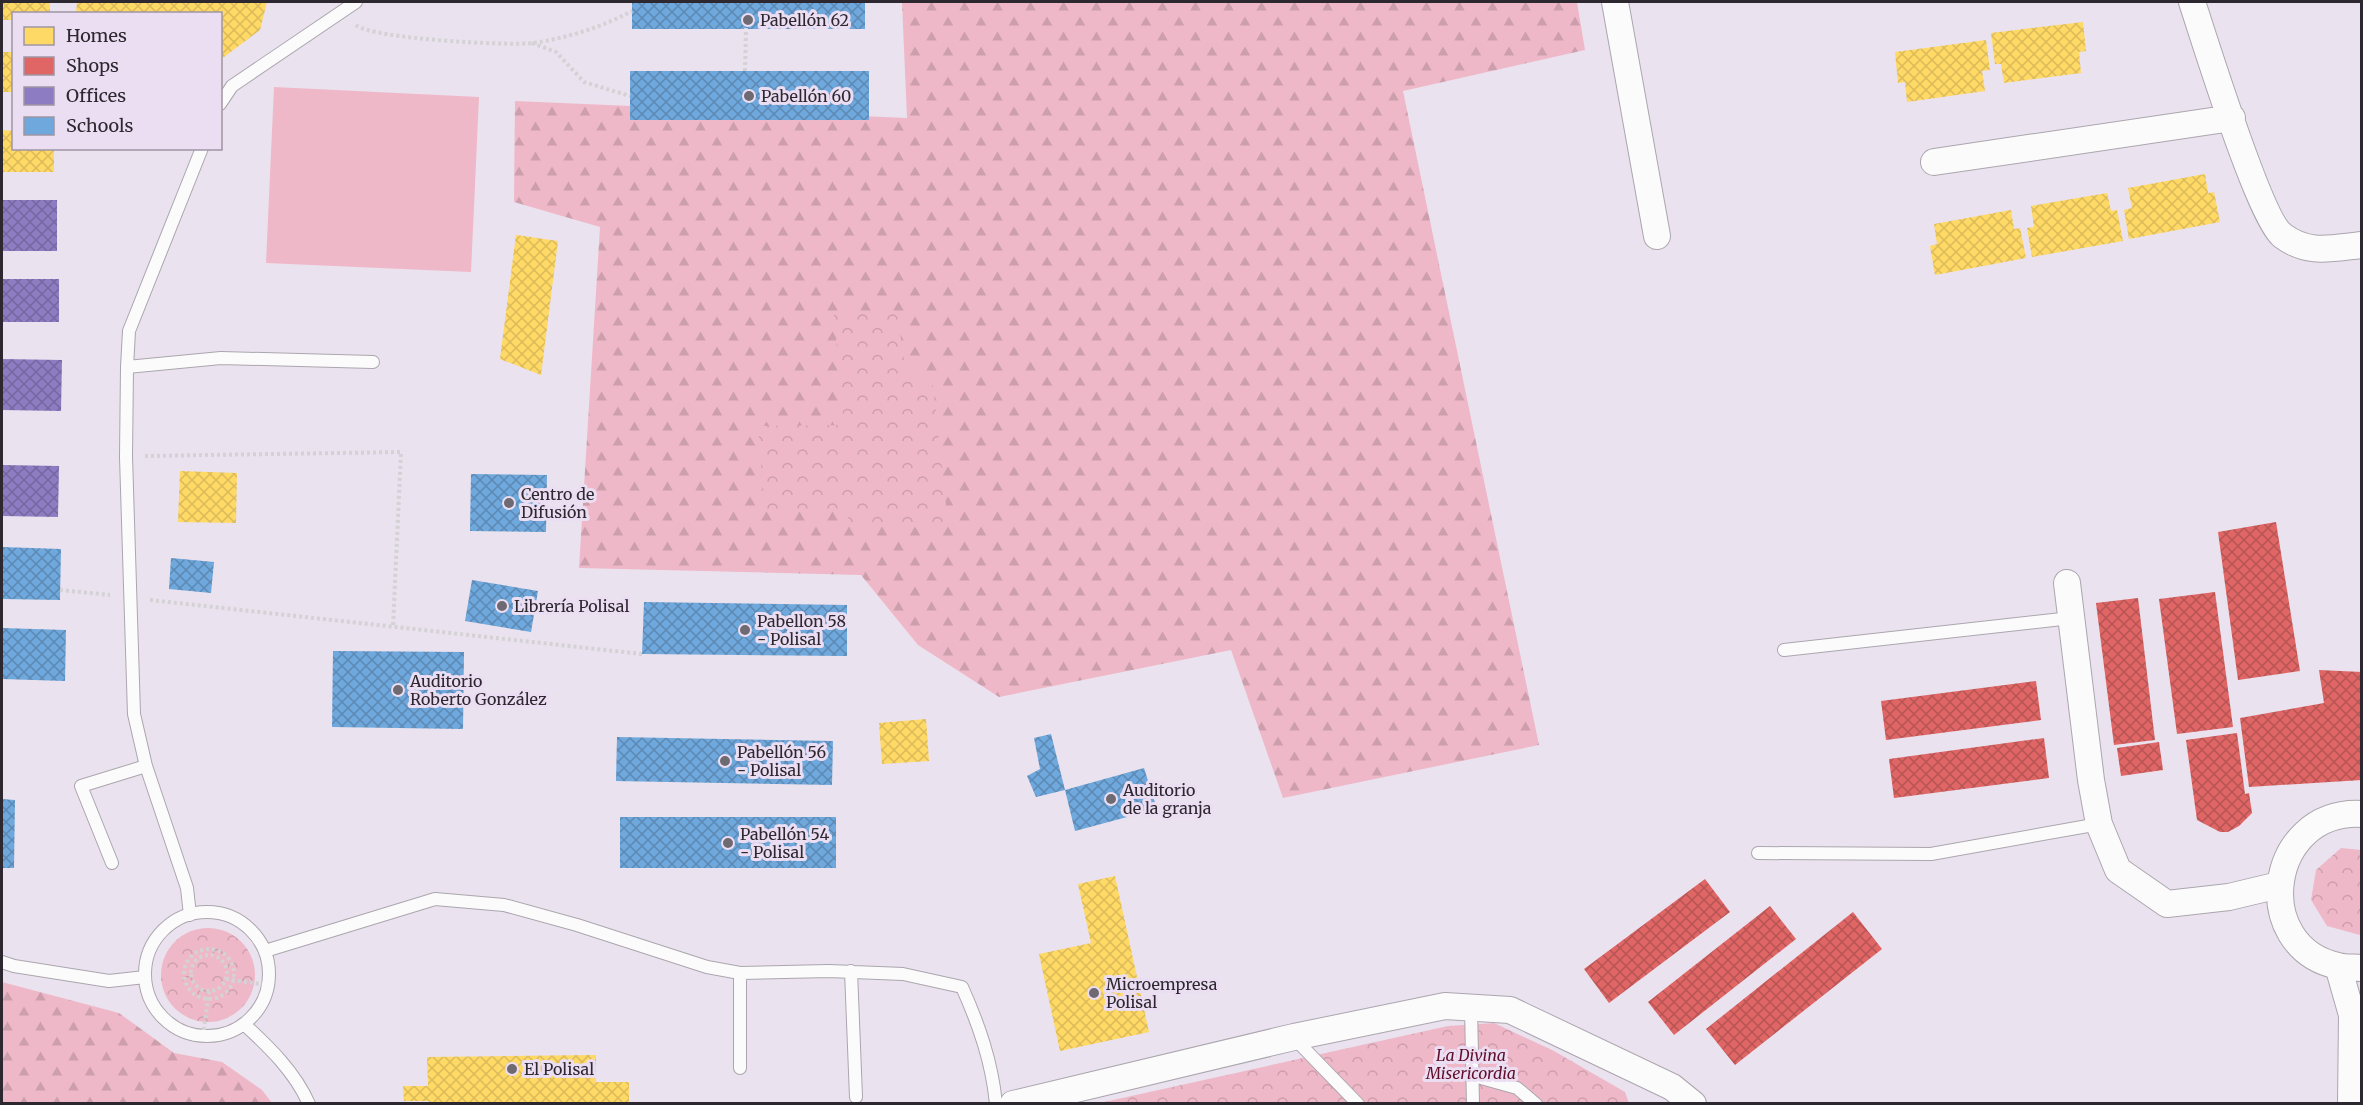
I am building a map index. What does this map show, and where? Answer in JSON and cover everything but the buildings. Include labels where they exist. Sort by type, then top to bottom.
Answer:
[{"type":"street","points":[[1615,2],[1657,236]]},
{"type":"street","points":[[2192,2],[2263,203],[2280,235],[2309,250],[2361,245]]},
{"type":"street","points":[[1934,162],[2232,118]]},
{"type":"street","points":[[2067,583],[2091,780],[2099,824],[2118,870],[2167,904],[2229,897],[2279,885]]},
{"type":"street","points":[[2350,1104],[2352,1015],[2350,967],[2313,955],[2293,936],[2282,912],[2279,885],[2285,859],[2300,836],[2323,821],[2349,814],[2361,814]]},
{"type":"street","points":[[1013,1104],[1293,1037],[1445,1006],[1510,1010],[1672,1087],[1693,1104]]},
{"type":"lane","points":[[222,101],[232,86],[356,2]]},
{"type":"lane","points":[[189,915],[187,888],[146,766],[134,714],[126,457],[127,367],[131,325],[201,150]]},
{"type":"lane","points":[[127,367],[221,358],[373,362]]},
{"type":"lane","points":[[1784,650],[2071,618]]},
{"type":"lane","points":[[112,863],[81,786],[146,766]]},
{"type":"lane","points":[[1758,853],[1931,854],[2099,824]]},
{"type":"lane","points":[[264,951],[435,899],[504,905],[577,925],[707,967],[740,973],[851,971],[903,974],[962,987],[981,1028],[994,1077],[996,1104]]},
{"type":"lane","points":[[212,912],[234,918],[252,932],[264,951],[269,973],[268,985],[256,1013],[244,1024],[225,1033],[203,1036],[181,1030],[163,1018],[150,999],[145,978],[152,945],[161,932],[174,921],[189,915],[212,912]]},
{"type":"lane","points":[[2,962],[14,966],[109,981],[145,978]]},
{"type":"lane","points":[[851,971],[856,1097]]},
{"type":"lane","points":[[740,973],[740,1068]]},
{"type":"lane","points":[[1471,1007],[1473,1104]]},
{"type":"lane","points":[[244,1024],[272,1050],[304,1092],[309,1104]]},
{"type":"lane","points":[[1293,1037],[1358,1104]]},
{"type":"lane","points":[[1474,1076],[1517,1088],[1536,1104]]},
{"type":"path","points":[[345,10],[358,28],[369,30],[424,39],[531,43],[607,25],[632,11]]},
{"type":"path","points":[[745,71],[746,28]]},
{"type":"path","points":[[531,43],[556,52],[584,82],[630,96]]},
{"type":"path","points":[[126,457],[401,452],[393,627]]},
{"type":"path","points":[[60,590],[642,654]]},
{"type":"path","points":[[203,949],[223,952],[234,968],[233,981],[229,989],[220,996],[208,999],[191,992],[185,983],[183,972],[186,962],[194,953],[203,949]]},
{"type":"path","points":[[229,989],[225,982],[227,968],[223,960],[209,955],[201,957],[192,968],[195,984],[209,991],[217,989],[225,982],[233,981],[268,985]]},
{"type":"path","points":[[217,989],[220,996]]},
{"type":"path","points":[[203,1036],[209,991]]},
{"type":"green space","points":[[902,2],[1577,2],[1585,50],[1403,91],[1539,745],[1283,798],[1231,650],[999,697],[918,645],[861,575],[579,568],[600,227],[514,202],[515,101],[907,118]]},
{"type":"green space","points":[[274,87],[479,97],[471,272],[266,263]]},
{"type":"green space","points":[[897,311],[906,374],[932,376],[948,524],[851,526],[846,511],[765,512],[758,426],[844,425],[834,315]]},
{"type":"green space","points":[[2341,848],[2361,850],[2360,935],[2327,926],[2311,900],[2316,870]]},
{"type":"green space","points":[[208,928],[226,932],[241,942],[251,957],[255,975],[251,993],[241,1008],[226,1018],[208,1022],[190,1018],[175,1008],[165,993],[161,975],[165,957],[175,942],[190,932]]},
{"type":"green space","points":[[2,982],[119,1013],[174,1053],[222,1062],[262,1090],[272,1103],[2,1103]]},
{"type":"green space","name":"La Divina Misericordia","points":[[1494,1023],[1554,1051],[1625,1092],[1629,1103],[1095,1104],[1448,1026]]},
{"type":"place","name":"Pabellón 62","points":[[748,20]]},
{"type":"place","name":"Pabellón 60","points":[[749,96]]},
{"type":"place","name":"Centro de Difusión","points":[[509,503]]},
{"type":"place","name":"Librería Polisal","points":[[502,606]]},
{"type":"place","name":"Pabellon 58 - Polisal","points":[[745,630]]},
{"type":"place","name":"Auditorio Roberto González","points":[[398,690]]},
{"type":"place","name":"Pabellón 56 - Polisal","points":[[725,761]]},
{"type":"place","name":"Auditorio de la granja","points":[[1111,799]]},
{"type":"place","name":"Pabellón 54 - Polisal","points":[[728,843]]},
{"type":"place","name":"Microempresa Polisal","points":[[1094,993]]},
{"type":"place","name":"El Polisal","points":[[512,1069]]}]
